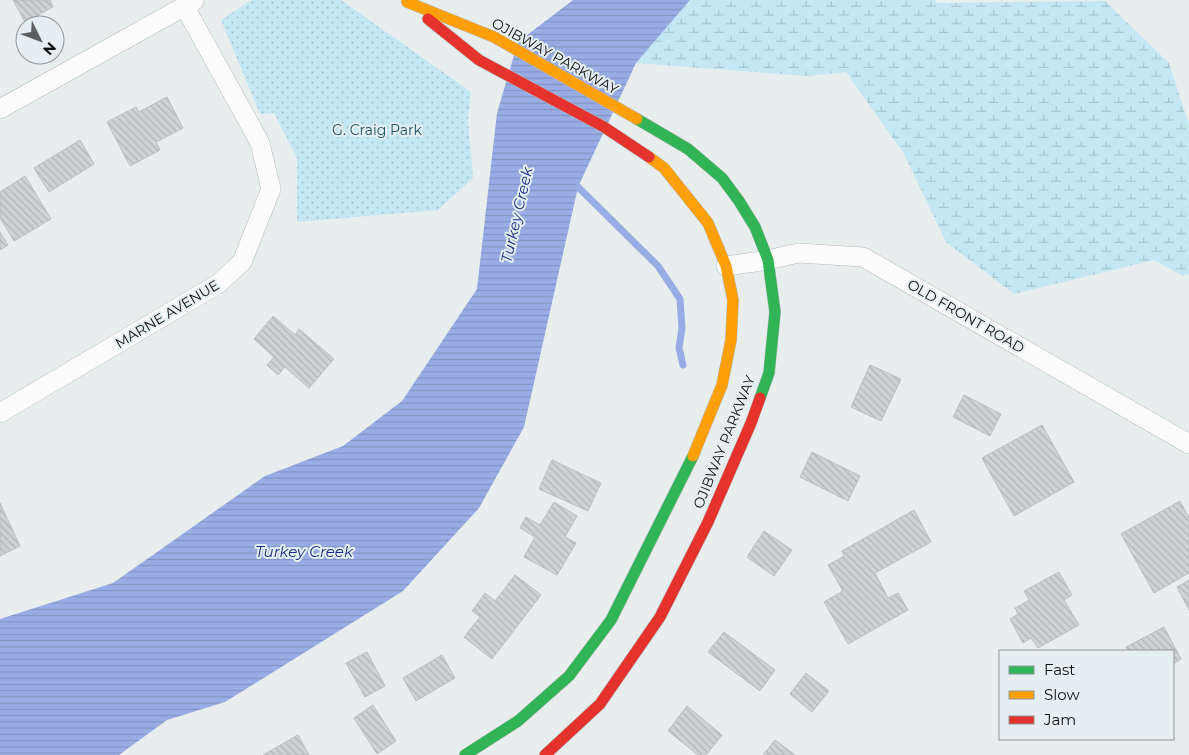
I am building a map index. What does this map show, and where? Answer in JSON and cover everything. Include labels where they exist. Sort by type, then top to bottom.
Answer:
[{"type":"main road","name":"OJIBWAY PARKWAY","points":[[406,1],[494,37],[688,149],[722,178],[739,201],[755,227],[768,260],[775,312],[769,373],[752,423],[708,522],[660,617],[600,704],[545,755]]},
{"type":"main road","name":"OJIBWAY PARKWAY","points":[[406,1],[479,60],[627,142],[664,168],[708,223],[726,266],[733,300],[731,340],[722,385],[696,452],[611,620],[569,676],[518,721],[465,755]]},
{"type":"street","points":[[0,109],[190,3]]},
{"type":"street","name":"MARNE AVENUE","points":[[0,413],[218,284],[242,262],[271,189],[260,143],[190,3]]},
{"type":"street","name":"OLD FRONT ROAD","points":[[726,266],[768,260],[798,253],[863,257],[1189,444]]},
{"type":"green space","name":"G. Craig Park","points":[[252,0],[341,0],[471,92],[468,120],[473,178],[438,210],[297,222],[297,158],[274,113],[260,114],[221,20]]},
{"type":"green space","points":[[690,0],[935,0],[937,3],[1105,1],[1169,63],[1189,125],[1189,274],[1183,276],[1154,260],[1014,294],[946,242],[904,154],[846,72],[807,76],[636,63]]},
{"type":"water","name":"Turkey Creek","points":[[573,0],[690,0],[636,63],[578,187],[524,427],[479,508],[403,591],[225,702],[167,720],[119,755],[0,755],[0,619],[113,583],[265,476],[343,446],[402,401],[477,289],[497,113],[518,42]]},
{"type":"building","points":[[13,0],[50,0],[53,7],[38,15],[21,15]]},
{"type":"building","points":[[167,97],[183,128],[156,142],[160,150],[130,166],[107,122],[136,107],[139,112]]},
{"type":"building","points":[[80,140],[94,164],[49,192],[34,168]]},
{"type":"building","points":[[25,176],[51,219],[14,241],[0,218],[0,192]]},
{"type":"building","points":[[0,232],[8,245],[0,250]]},
{"type":"building","points":[[273,316],[295,335],[299,329],[334,359],[309,388],[285,367],[278,375],[267,365],[274,357],[254,339]]},
{"type":"building","points":[[870,365],[901,379],[881,421],[851,407]]},
{"type":"building","points":[[964,395],[1001,414],[990,436],[953,417]]},
{"type":"building","points":[[1042,425],[1074,482],[1014,516],[982,458]]},
{"type":"building","points":[[812,452],[860,476],[848,501],[800,477]]},
{"type":"building","points":[[552,460],[601,483],[588,511],[539,489]]},
{"type":"building","points":[[1180,501],[1189,518],[1189,573],[1154,593],[1121,534]]},
{"type":"building","points":[[554,502],[577,516],[565,537],[576,543],[557,575],[524,557],[535,537],[520,528],[526,517],[540,525]]},
{"type":"building","points":[[0,503],[20,546],[0,556]]},
{"type":"building","points":[[914,510],[931,542],[875,573],[888,598],[898,593],[908,610],[848,644],[824,602],[843,591],[828,565],[844,556],[842,551]]},
{"type":"building","points":[[764,531],[792,550],[774,576],[747,557]]},
{"type":"building","points":[[1059,572],[1072,595],[1064,600],[1079,625],[1038,648],[1031,638],[1023,643],[1010,619],[1018,614],[1015,608],[1029,600],[1024,591]]},
{"type":"building","points":[[515,575],[541,595],[492,659],[464,637],[480,617],[472,611],[485,593],[495,601]]},
{"type":"building","points":[[1189,580],[1189,610],[1177,587]]},
{"type":"building","points":[[1164,627],[1181,659],[1174,663],[1174,650],[1128,650],[1126,647]]},
{"type":"building","points":[[724,632],[775,670],[760,691],[708,652]]},
{"type":"building","points":[[367,652],[385,686],[365,697],[346,663]]},
{"type":"building","points":[[442,655],[455,678],[416,701],[403,678]]},
{"type":"building","points":[[806,673],[829,691],[812,712],[790,694]]},
{"type":"building","points":[[373,705],[396,741],[377,754],[354,718]]},
{"type":"building","points":[[687,706],[722,735],[706,755],[698,755],[668,731]]},
{"type":"building","points":[[298,735],[309,755],[263,755]]},
{"type":"building","points":[[775,740],[795,755],[763,755]]},
{"type":"waterway","points":[[578,187],[658,266],[680,299],[682,328],[679,348],[683,365]]},
{"type":"traffic: fast","points":[[637,119],[688,149],[722,178],[755,227],[768,260],[775,312],[769,373],[760,398]]},
{"type":"traffic: fast","points":[[465,755],[518,721],[569,676],[611,620],[693,456]]},
{"type":"traffic: slow","points":[[407,2],[494,37],[637,119]]},
{"type":"traffic: slow","points":[[649,157],[664,168],[708,223],[726,266],[733,300],[731,340],[722,385],[693,456]]},
{"type":"traffic: jam","points":[[428,19],[479,60],[604,127],[649,157]]},
{"type":"traffic: jam","points":[[545,755],[600,704],[660,617],[708,522],[760,398]]}]
